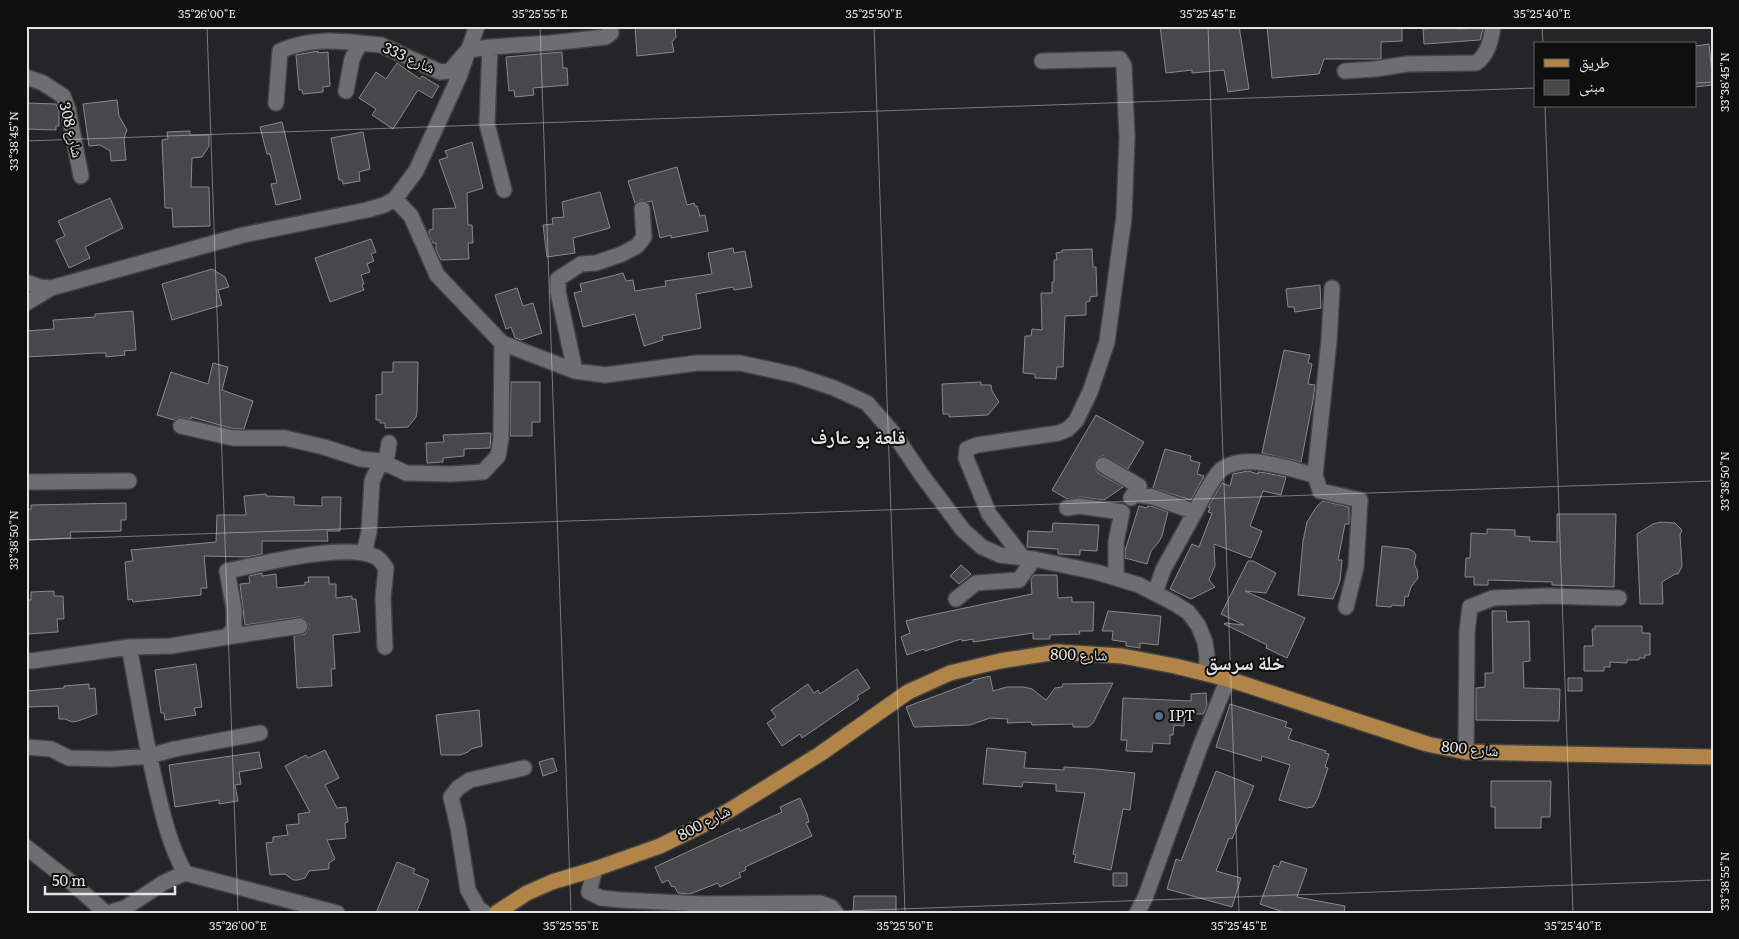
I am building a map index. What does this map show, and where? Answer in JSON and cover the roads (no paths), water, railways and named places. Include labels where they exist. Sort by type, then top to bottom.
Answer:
[{"type":"main road","name":"شارع 800","points":[[496,913],[527,892],[660,846],[708,822],[820,754],[908,692],[950,673],[1000,661],[1057,652],[1122,656],[1206,672],[1427,744],[1466,752],[1713,757]]},
{"type":"street","points":[[26,303],[51,288],[243,235],[367,210],[384,205],[395,199],[416,171],[459,77],[477,26]]},
{"type":"street","points":[[468,50],[490,46],[606,37],[611,33],[610,26]]},
{"type":"street","points":[[1344,71],[1406,64],[1476,63],[1484,58],[1491,37],[1492,26]]},
{"type":"street","name":"شارع 333","points":[[276,103],[280,51],[297,44],[333,40],[381,45],[440,72],[450,71],[468,50]]},
{"type":"street","points":[[346,91],[352,59],[360,43]]},
{"type":"street","points":[[490,46],[487,124],[504,190]]},
{"type":"street","points":[[1029,559],[989,514],[966,458],[967,449],[977,445],[1059,433],[1068,429],[1076,421],[1090,392],[1107,342],[1124,217],[1127,138],[1124,66],[1120,59],[1042,61]]},
{"type":"street","name":"شارع 308","points":[[26,77],[43,82],[64,96],[81,176]]},
{"type":"street","points":[[395,199],[411,216],[437,275],[502,343],[576,372],[605,375],[697,363],[740,363],[795,375],[834,388],[867,403],[894,434],[963,530],[982,547],[1000,555],[1096,572],[1139,585],[1155,593],[1188,612],[1198,625],[1205,642],[1206,672]]},
{"type":"street","points":[[576,372],[558,292],[558,279],[581,264],[596,263],[622,254],[637,246],[644,237],[642,209]]},
{"type":"street","points":[[26,282],[40,287],[51,288]]},
{"type":"street","points":[[1332,288],[1329,341],[1315,475],[1320,491],[1360,500],[1356,567],[1346,607]]},
{"type":"street","points":[[181,426],[233,438],[285,438],[324,447],[362,459],[382,461],[406,473],[451,474],[483,472],[498,456],[501,438],[502,343]]},
{"type":"street","points":[[364,553],[369,532],[372,481],[382,461],[387,456],[389,443]]},
{"type":"street","points":[[1155,593],[1163,570],[1208,488],[1220,470],[1239,462],[1253,461],[1315,475]]},
{"type":"street","points":[[1104,465],[1139,486],[1122,512],[1116,542],[1116,578]]},
{"type":"street","points":[[26,482],[129,481]]},
{"type":"street","points":[[1134,494],[1153,497],[1195,512]]},
{"type":"street","points":[[1067,508],[1079,506],[1122,512]]},
{"type":"street","points":[[226,637],[234,628],[234,609],[227,571],[289,558],[334,553],[364,553],[377,558],[386,568],[383,598],[385,647]]},
{"type":"street","points":[[956,599],[976,583],[1019,580],[1029,559]]},
{"type":"street","points":[[1466,752],[1467,632],[1470,607],[1493,598],[1548,596],[1619,598]]},
{"type":"street","points":[[26,660],[129,647],[171,646],[300,626]]},
{"type":"street","points":[[129,647],[149,756],[163,817],[176,856],[185,872]]},
{"type":"street","points":[[1137,913],[1145,898],[1200,747],[1228,679]]},
{"type":"street","points":[[26,747],[51,749],[69,758],[87,760],[149,756],[175,749],[260,733]]},
{"type":"street","points":[[485,913],[478,908],[468,890],[451,797],[458,788],[470,780],[524,768]]},
{"type":"street","points":[[26,848],[107,913],[126,908],[163,883],[185,872],[337,913]]},
{"type":"street","points":[[595,869],[589,892],[601,898],[702,908],[820,903],[831,907],[836,913]]},
{"type":"place","name":"IPT","points":[[1159,716]]},
{"type":"district","name":"قلعة بو عارف","points":[[858,437]]},
{"type":"district","name":"خلة سرسق","points":[[1245,663]]}]
